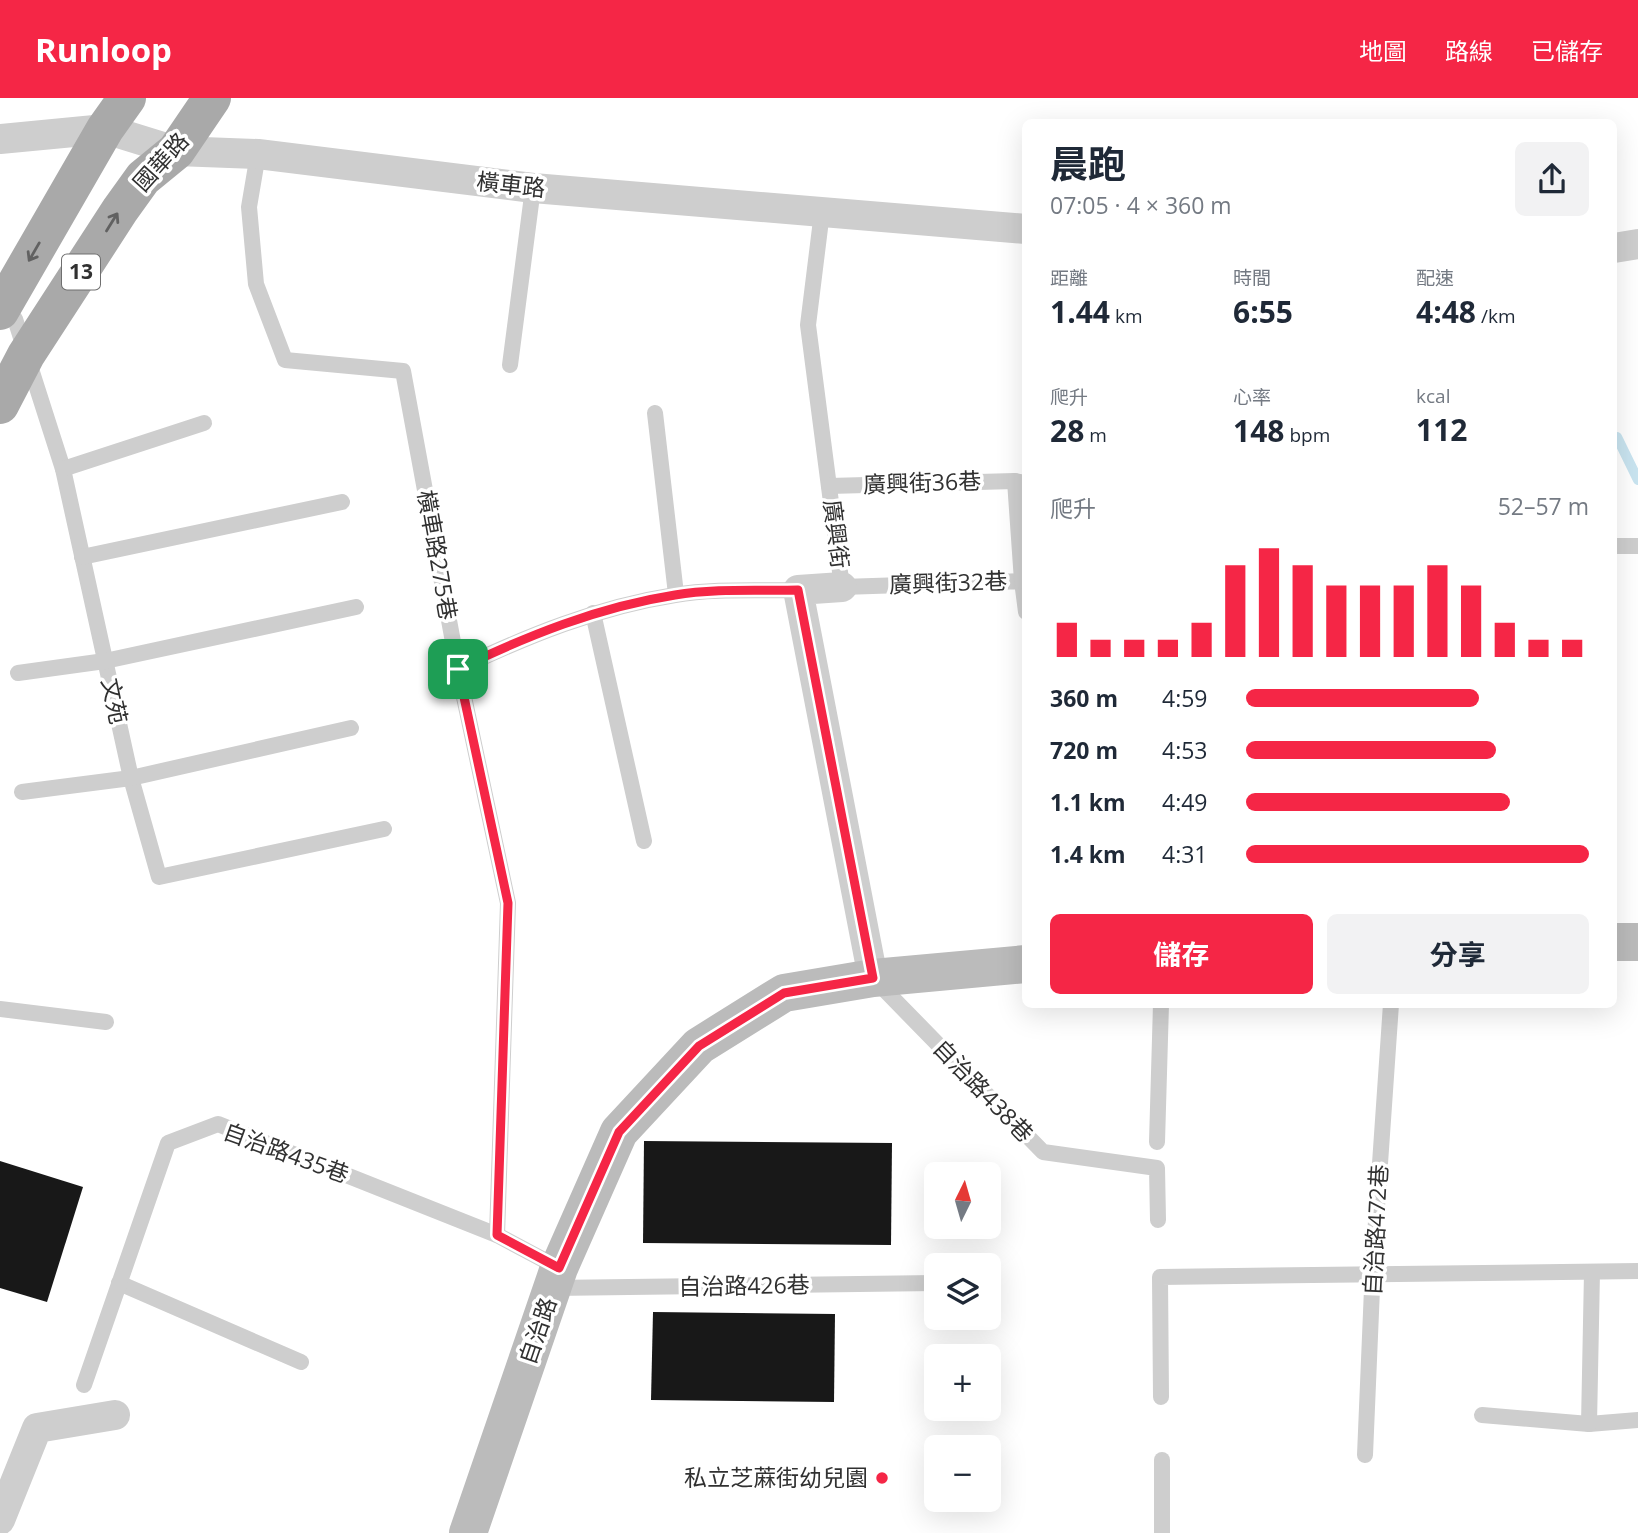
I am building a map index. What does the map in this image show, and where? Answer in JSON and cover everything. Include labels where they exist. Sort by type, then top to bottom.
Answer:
[{"type":"main road","name":"13","points":[[0,311],[105,129],[127,98]]},
{"type":"main road","name":"國華路","points":[[0,405],[26,355],[143,178],[176,151],[212,98]]},
{"type":"street","name":"橫車路","points":[[0,139],[105,129],[176,151],[257,154],[533,188],[1022,229]]},
{"type":"street","points":[[1617,248],[1638,244]]},
{"type":"street","name":"廣興街","points":[[798,590],[842,587]]},
{"type":"street","points":[[798,590],[873,978]]},
{"type":"street","points":[[1617,942],[1638,942]]},
{"type":"street","name":"自治路","points":[[468,1533],[556,1278],[619,1132],[699,1046],[784,993],[873,978],[1022,964]]},
{"type":"street","points":[[0,1520],[37,1428],[115,1415]]},
{"type":"lane","name":"橫車路275巷","points":[[257,154],[249,207],[256,284],[285,360],[403,371],[458,669],[508,903],[497,1235]]},
{"type":"lane","points":[[510,365],[533,188]]},
{"type":"lane","name":"廣興街","points":[[822,212],[808,326],[842,587]]},
{"type":"lane","name":"文苑","points":[[0,311],[15,319],[63,469],[131,778],[159,877],[384,830]]},
{"type":"lane","points":[[655,413],[676,594]]},
{"type":"lane","points":[[63,469],[205,423]]},
{"type":"lane","name":"廣興街36巷","points":[[830,486],[1020,482],[1022,581]]},
{"type":"lane","points":[[82,557],[342,502]]},
{"type":"lane","points":[[1617,545],[1638,546]]},
{"type":"lane","name":"廣興街32巷","points":[[842,587],[1022,581]]},
{"type":"lane","points":[[458,669],[524,638],[593,613],[676,594],[798,590]]},
{"type":"lane","points":[[18,673],[105,661],[356,607]]},
{"type":"lane","points":[[593,613],[644,841]]},
{"type":"lane","points":[[22,792],[131,778],[351,728]]},
{"type":"lane","name":"自治路438巷","points":[[873,978],[1043,1152],[1157,1168],[1158,1220]]},
{"type":"lane","points":[[1157,1142],[1161,1008]]},
{"type":"lane","name":"自治路472巷","points":[[1365,1455],[1391,1008]]},
{"type":"lane","points":[[0,1009],[106,1022]]},
{"type":"lane","name":"自治路435巷","points":[[84,1385],[168,1143],[218,1124],[497,1235],[556,1278]]},
{"type":"lane","points":[[1161,1397],[1160,1277],[1638,1271]]},
{"type":"lane","points":[[1589,1424],[1592,1272]]},
{"type":"lane","name":"自治路426巷","points":[[556,1278],[924,1283]]},
{"type":"lane","points":[[119,1283],[301,1362]]},
{"type":"lane","points":[[1482,1415],[1589,1424],[1638,1420]]},
{"type":"lane","points":[[1161,1460],[1162,1533]]},
{"type":"building","points":[[644,1141],[892,1143],[891,1245],[643,1243]]},
{"type":"building","points":[[0,1161],[83,1187],[47,1302],[0,1288]]},
{"type":"building","points":[[653,1312],[835,1314],[834,1402],[651,1400]]},
{"type":"waterway","points":[[1617,437],[1638,480]]},
{"type":"place","name":"私立芝蔴街幼兒園","points":[[882,1478]]},
{"type":"route","points":[[798,590],[873,978],[784,993],[699,1046],[619,1132],[559,1268],[497,1235],[508,903],[458,669],[524,638],[593,613],[676,594],[798,590]]}]
